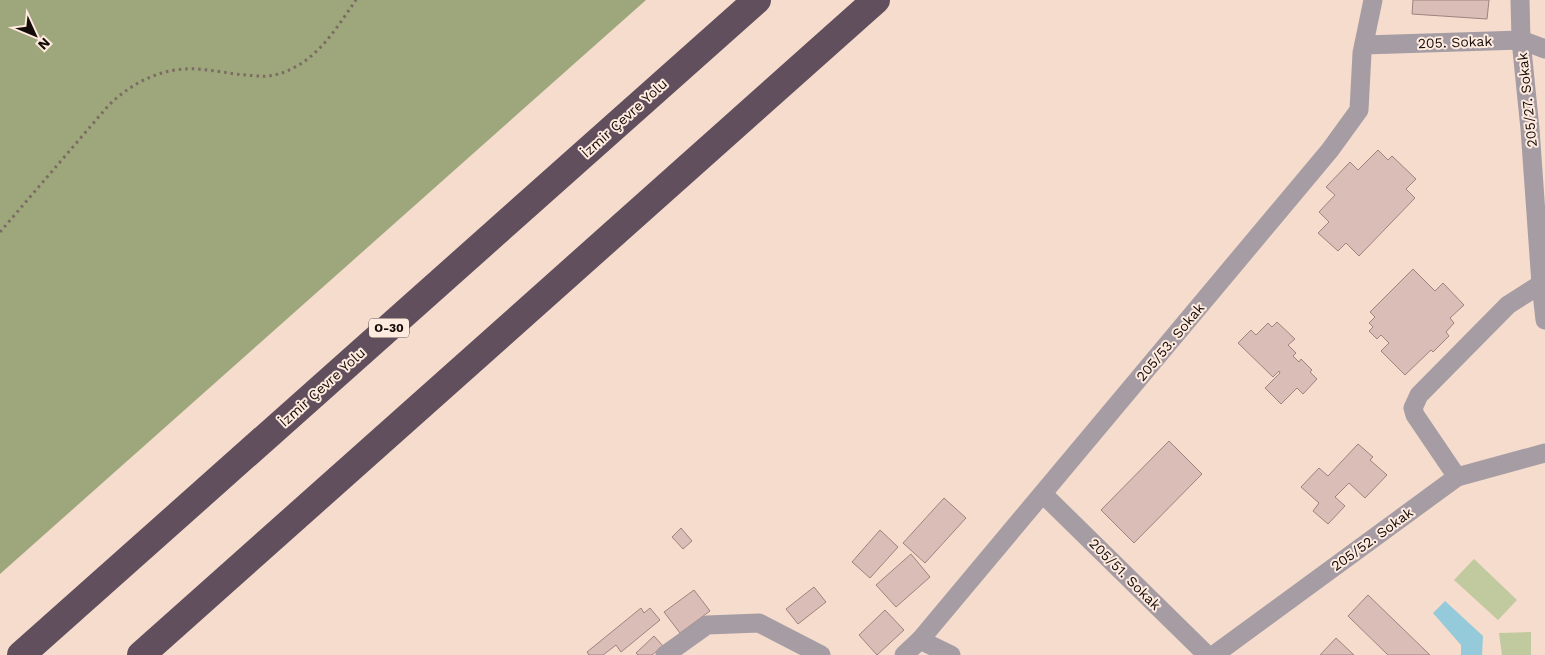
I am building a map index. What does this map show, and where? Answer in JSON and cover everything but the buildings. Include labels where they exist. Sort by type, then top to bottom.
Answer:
[{"type":"highway","name":"İzmir Çevre Yolu","points":[[21,655],[757,0]]},
{"type":"highway","points":[[141,655],[876,0]]},
{"type":"street","name":"205/53. Sokak","points":[[904,655],[920,640],[1043,494],[1330,150],[1359,110],[1362,53],[1373,0]]},
{"type":"street","name":"205/27. Sokak","points":[[1520,0],[1521,40],[1545,320]]},
{"type":"street","name":"205. Sokak","points":[[1364,45],[1521,40],[1545,49]]},
{"type":"street","points":[[1457,478],[1415,415],[1413,408],[1419,395],[1508,305],[1541,284]]},
{"type":"street","name":"205/52. Sokak","points":[[1214,655],[1457,478],[1545,453]]},
{"type":"street","name":"205/51. Sokak","points":[[1043,494],[1207,655]]},
{"type":"street","points":[[665,655],[707,625],[759,624],[821,655]]},
{"type":"street","points":[[920,640],[951,655]]},
{"type":"path","points":[[0,232],[108,106],[131,87],[161,73],[179,70],[197,69],[268,77],[283,73],[310,57],[322,46],[356,0]]},
{"type":"green space","points":[[0,0],[646,0],[0,574]]},
{"type":"green space","points":[[1474,559],[1517,600],[1498,620],[1454,580]]},
{"type":"green space","points":[[1531,632],[1531,655],[1502,655],[1499,633]]},
{"type":"water","points":[[1445,601],[1483,636],[1482,655],[1461,655],[1461,645],[1433,613]]}]
